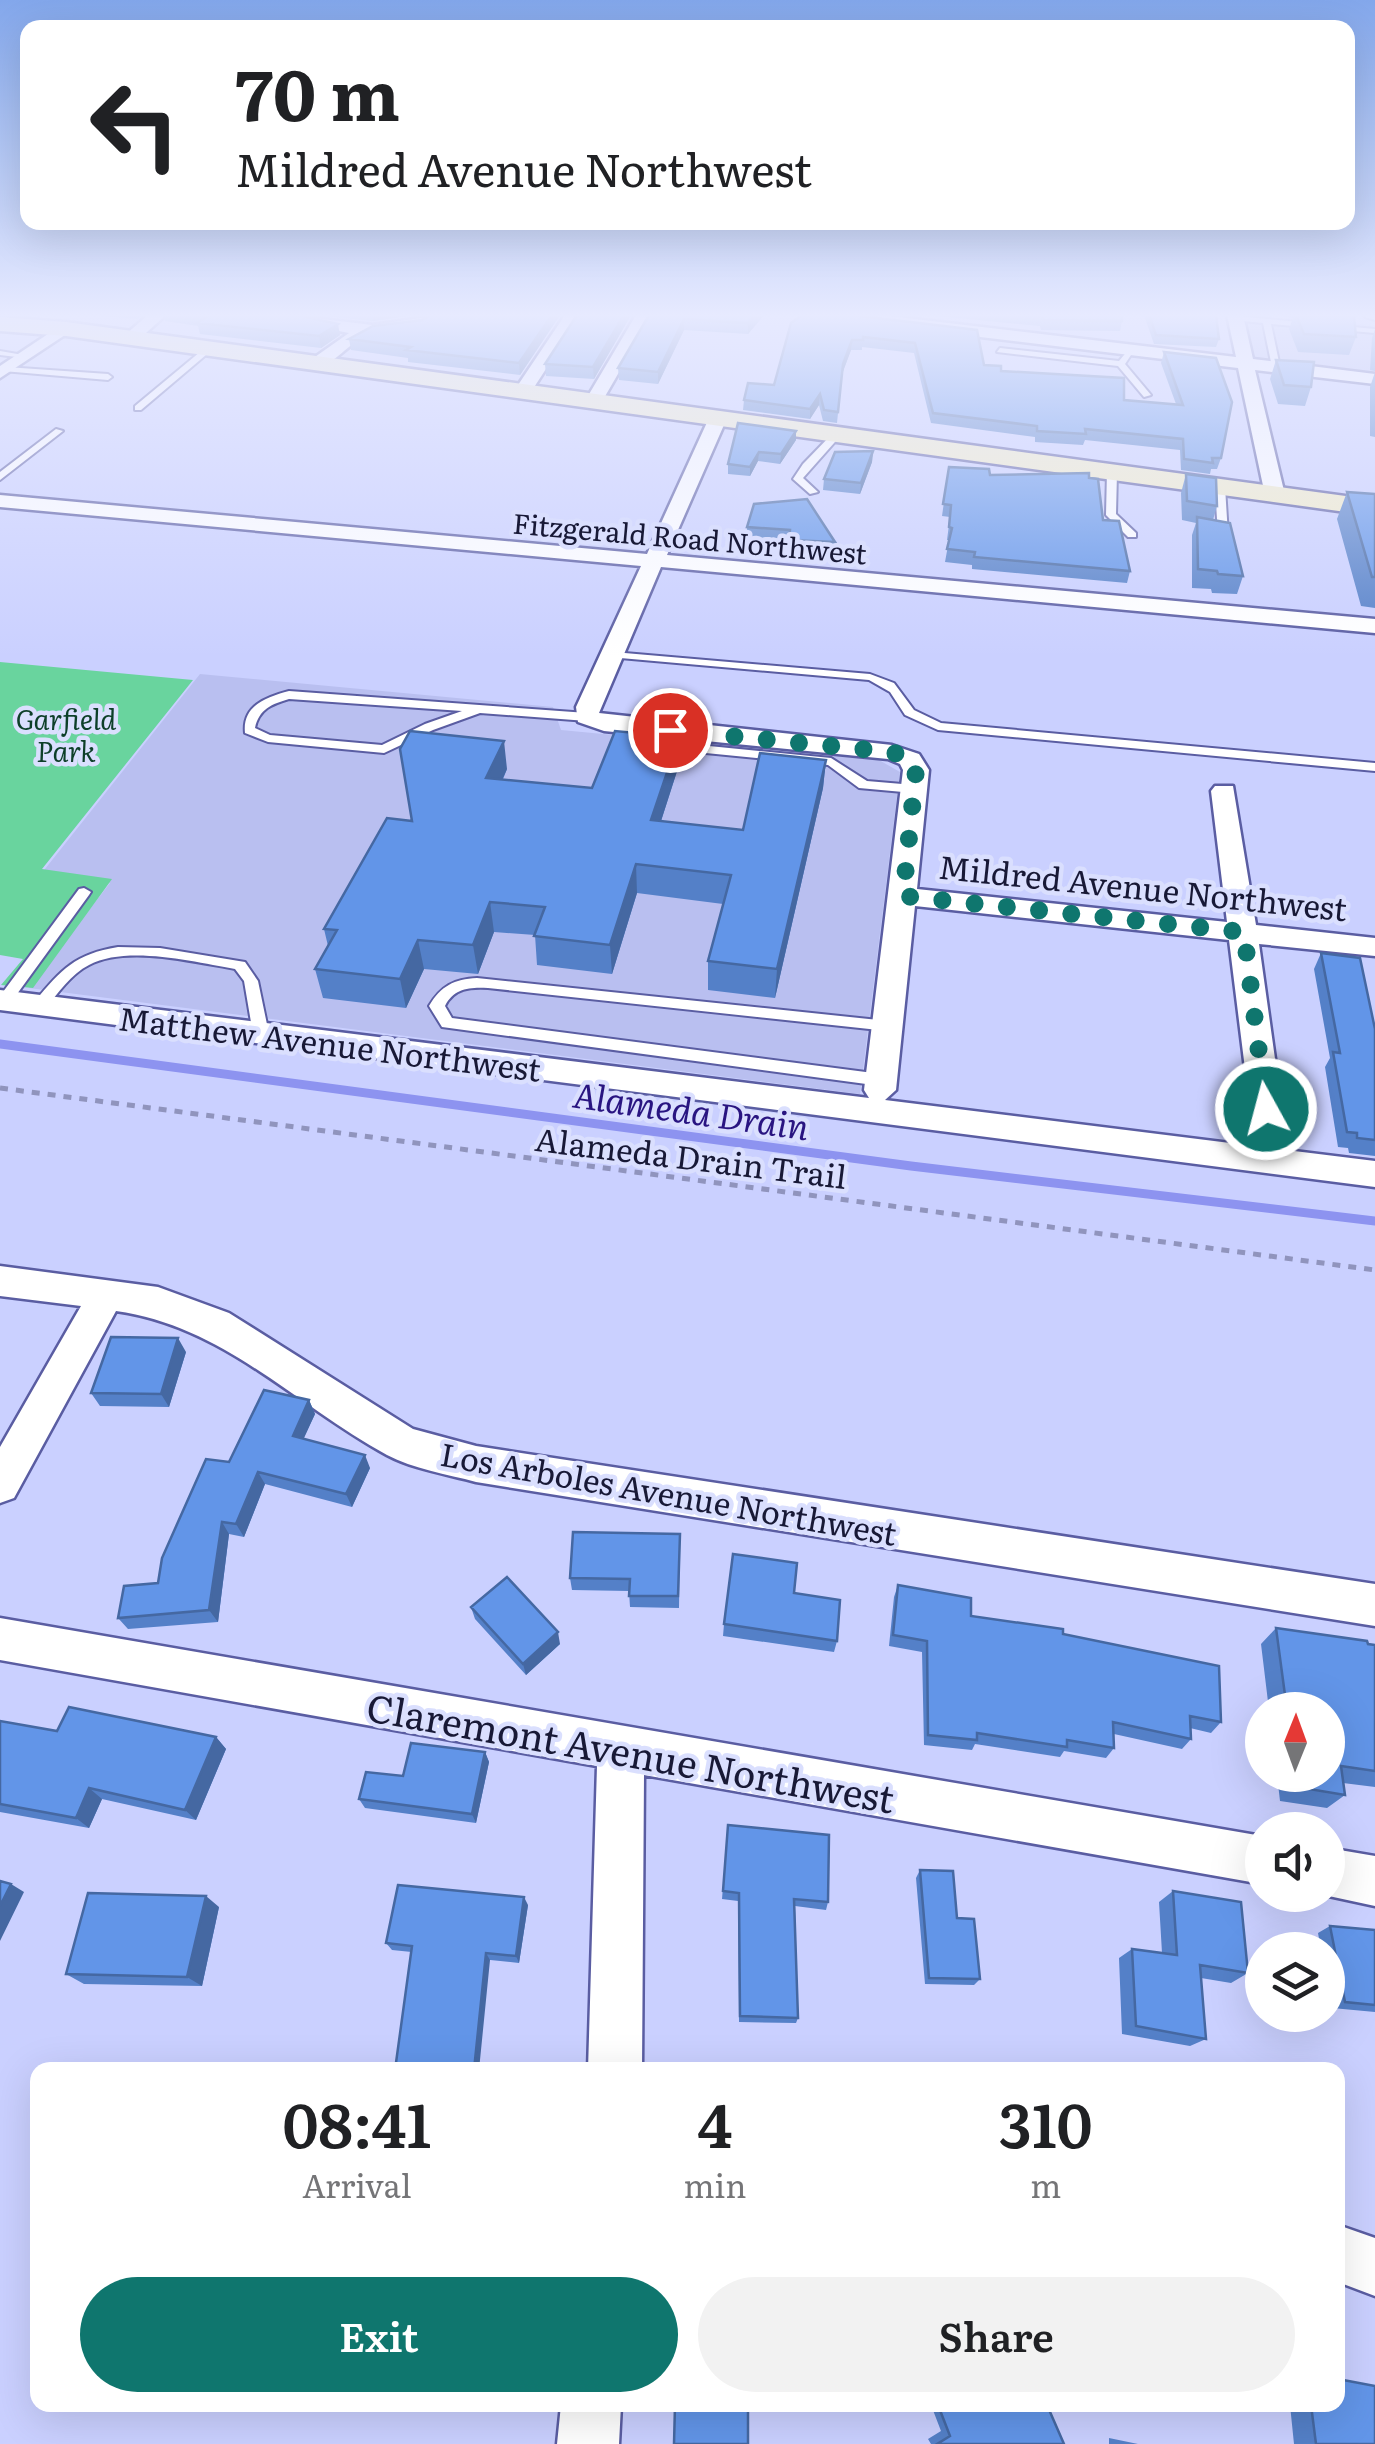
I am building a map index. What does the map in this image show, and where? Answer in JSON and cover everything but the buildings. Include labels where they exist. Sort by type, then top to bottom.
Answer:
[{"type":"main road","points":[[766,429],[835,445],[1112,472],[1375,508]]},
{"type":"street","points":[[713,429],[588,707],[587,717],[604,724],[892,752],[910,759],[916,770],[881,1085]]},
{"type":"street","points":[[1260,429],[1275,494]]},
{"type":"street","name":"Fitzgerald Road Northwest","points":[[0,502],[1375,626]]},
{"type":"street","points":[[1224,791],[1266,1109]]},
{"type":"street","name":"Mildred Avenue Northwest","points":[[903,896],[1375,947]]},
{"type":"street","name":"Matthew Avenue Northwest","points":[[2,1000],[1375,1174]]},
{"type":"street","name":"Los Arboles Avenue Northwest","points":[[0,1281],[158,1302],[216,1324],[403,1444],[476,1464],[1375,1605]]},
{"type":"street","points":[[0,1485],[105,1296]]},
{"type":"street","name":"Claremont Avenue Northwest","points":[[0,1639],[1245,1857]]},
{"type":"street","points":[[615,2062],[615,1816],[622,1751]]},
{"type":"street","points":[[1345,1875],[1375,1880]]},
{"type":"street","points":[[1345,2256],[1375,2267]]},
{"type":"street","points":[[588,2444],[590,2412]]},
{"type":"lane","points":[[0,477],[59,431]]},
{"type":"lane","points":[[812,492],[798,478],[802,470],[835,445]]},
{"type":"lane","points":[[1112,472],[1112,515],[1132,535]]},
{"type":"lane","points":[[1220,487],[1223,535]]},
{"type":"lane","points":[[613,655],[870,676],[888,682],[900,693],[909,712],[938,726],[1375,767]]},
{"type":"lane","points":[[475,711],[384,749],[268,738],[249,730],[255,710],[264,702],[289,695],[587,717]]},
{"type":"lane","points":[[632,727],[635,743],[831,762],[864,784],[914,789]]},
{"type":"lane","points":[[2,1000],[84,892]]},
{"type":"lane","points":[[40,1006],[68,973],[85,960],[109,952],[216,961],[240,966],[250,980],[261,1034]]},
{"type":"lane","points":[[881,1085],[447,1023],[436,1006],[448,988],[460,984],[510,984],[888,1026]]},
{"type":"path","name":"Alameda Drain Trail","points":[[0,1088],[1375,1270]]},
{"type":"shaded area","points":[[200,674],[553,707],[561,730],[879,760],[900,772],[860,1094],[29,988],[110,883],[41,874]]},
{"type":"green space","name":"Garfield Park","points":[[0,662],[193,680],[42,869],[112,879],[33,988],[1,985],[23,959],[0,955]]},
{"type":"waterway","name":"Alameda Drain","points":[[0,1044],[911,1166],[1375,1221]]},
{"type":"route","points":[[670,730],[892,752],[910,759],[916,770],[903,896],[1244,932],[1266,1109]]}]
